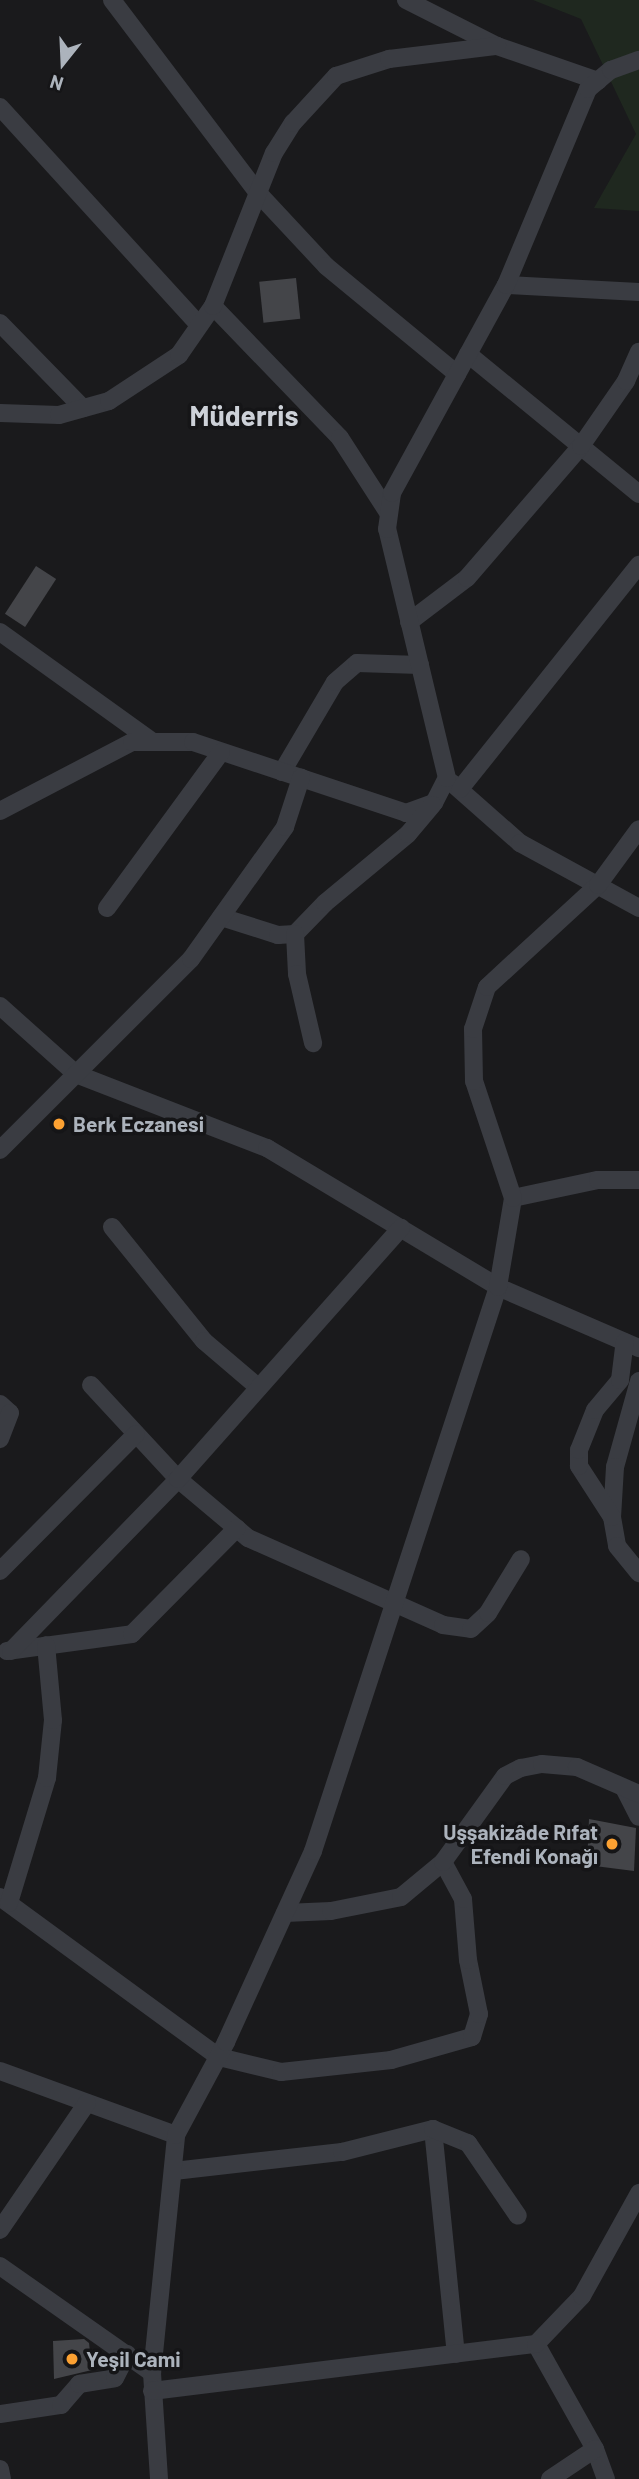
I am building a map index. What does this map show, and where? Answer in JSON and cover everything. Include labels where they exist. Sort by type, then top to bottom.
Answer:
[{"type":"street","points":[[112,0],[258,193],[326,267],[457,374]]},
{"type":"street","points":[[406,0],[497,46],[598,81]]},
{"type":"street","points":[[0,413],[59,415],[109,401],[179,355],[213,306],[274,153],[293,123],[336,76],[389,59],[497,46]]},
{"type":"street","points":[[639,60],[588,89],[506,285],[391,493],[387,529],[420,665],[453,784],[520,843],[639,908]]},
{"type":"street","points":[[0,107],[200,325]]},
{"type":"street","points":[[506,285],[639,292]]},
{"type":"street","points":[[213,306],[340,438],[389,514]]},
{"type":"street","points":[[0,323],[83,408]]},
{"type":"street","points":[[409,622],[467,578],[581,446],[626,381],[639,352]]},
{"type":"street","points":[[468,354],[639,494]]},
{"type":"street","points":[[221,917],[278,935],[295,934],[325,903],[408,834],[639,565]]},
{"type":"street","points":[[3,637],[153,742]]},
{"type":"street","points":[[282,772],[335,682],[357,663],[420,665]]},
{"type":"street","points":[[0,811],[132,742],[193,742],[407,813],[434,803]]},
{"type":"street","points":[[107,908],[220,752]]},
{"type":"street","points":[[0,1150],[191,959],[285,827],[301,778]]},
{"type":"street","points":[[159,2479],[152,2382],[176,2135],[219,2057],[313,1852],[498,1287],[513,1198],[474,1081],[473,1029],[486,987],[598,885],[639,829]]},
{"type":"street","points":[[295,934],[298,974],[313,1043]]},
{"type":"street","points":[[0,1006],[76,1074],[267,1148],[498,1287],[632,1345],[620,1380],[595,1410],[579,1450],[579,1466],[612,1517]]},
{"type":"street","points":[[513,1198],[598,1181],[639,1180]]},
{"type":"street","points":[[113,1227],[204,1341],[259,1388]]},
{"type":"street","points":[[6,1652],[178,1479],[401,1228]]},
{"type":"street","points":[[639,1381],[615,1467],[612,1517],[617,1546],[639,1573]]},
{"type":"street","points":[[91,1385],[178,1479],[248,1538],[443,1625],[471,1629],[488,1614],[521,1559]]},
{"type":"street","points":[[0,1404],[10,1413],[0,1439]]},
{"type":"street","points":[[0,1571],[136,1434]]},
{"type":"street","points":[[6,1652],[132,1634],[237,1528]]},
{"type":"street","points":[[46,1646],[53,1720],[47,1778],[4,1900],[219,2057],[281,2072],[391,2060],[472,2037],[479,2014],[468,1960],[463,1899],[443,1862]]},
{"type":"street","points":[[285,1913],[331,1911],[401,1897],[443,1862],[505,1776],[521,1768],[541,1764],[577,1768],[632,1792],[639,1816]]},
{"type":"street","points":[[0,2071],[176,2135]]},
{"type":"street","points":[[0,2230],[87,2103]]},
{"type":"street","points":[[174,2171],[342,2152],[433,2129],[468,2143],[518,2216]]},
{"type":"street","points":[[433,2129],[456,2354]]},
{"type":"street","points":[[152,2382],[536,2344],[582,2296],[639,2193]]},
{"type":"street","points":[[0,2266],[127,2354],[152,2382]]},
{"type":"street","points":[[536,2344],[595,2449],[606,2479]]},
{"type":"street","points":[[0,2414],[61,2405],[79,2384],[115,2378],[127,2354]]},
{"type":"street","points":[[550,2479],[595,2449]]},
{"type":"street","points":[[0,2469],[2,2479]]},
{"type":"shaded area","points":[[533,0],[639,0],[639,211],[594,208],[636,134],[581,19]]},
{"type":"building","points":[[296,278],[300,319],[263,323],[259,282]]},
{"type":"building","points":[[36,566],[56,579],[25,627],[5,614]]},
{"type":"building","name":"Uşşakizâde Rıfat Efendi Konağı","points":[[589,1819],[636,1828],[634,1871],[587,1865]]},
{"type":"building","name":"Yeşil Cami","points":[[84,2339],[89,2343],[92,2370],[54,2379],[53,2341]]},
{"type":"place","name":"Berk Eczanesi","points":[[59,1124]]},
{"type":"place","name":"Uşşakizâde Rıfat Efendi Konağı","points":[[612,1844]]},
{"type":"place","name":"Yeşil Cami","points":[[72,2359]]},
{"type":"district","name":"Müderris","points":[[244,415]]}]
